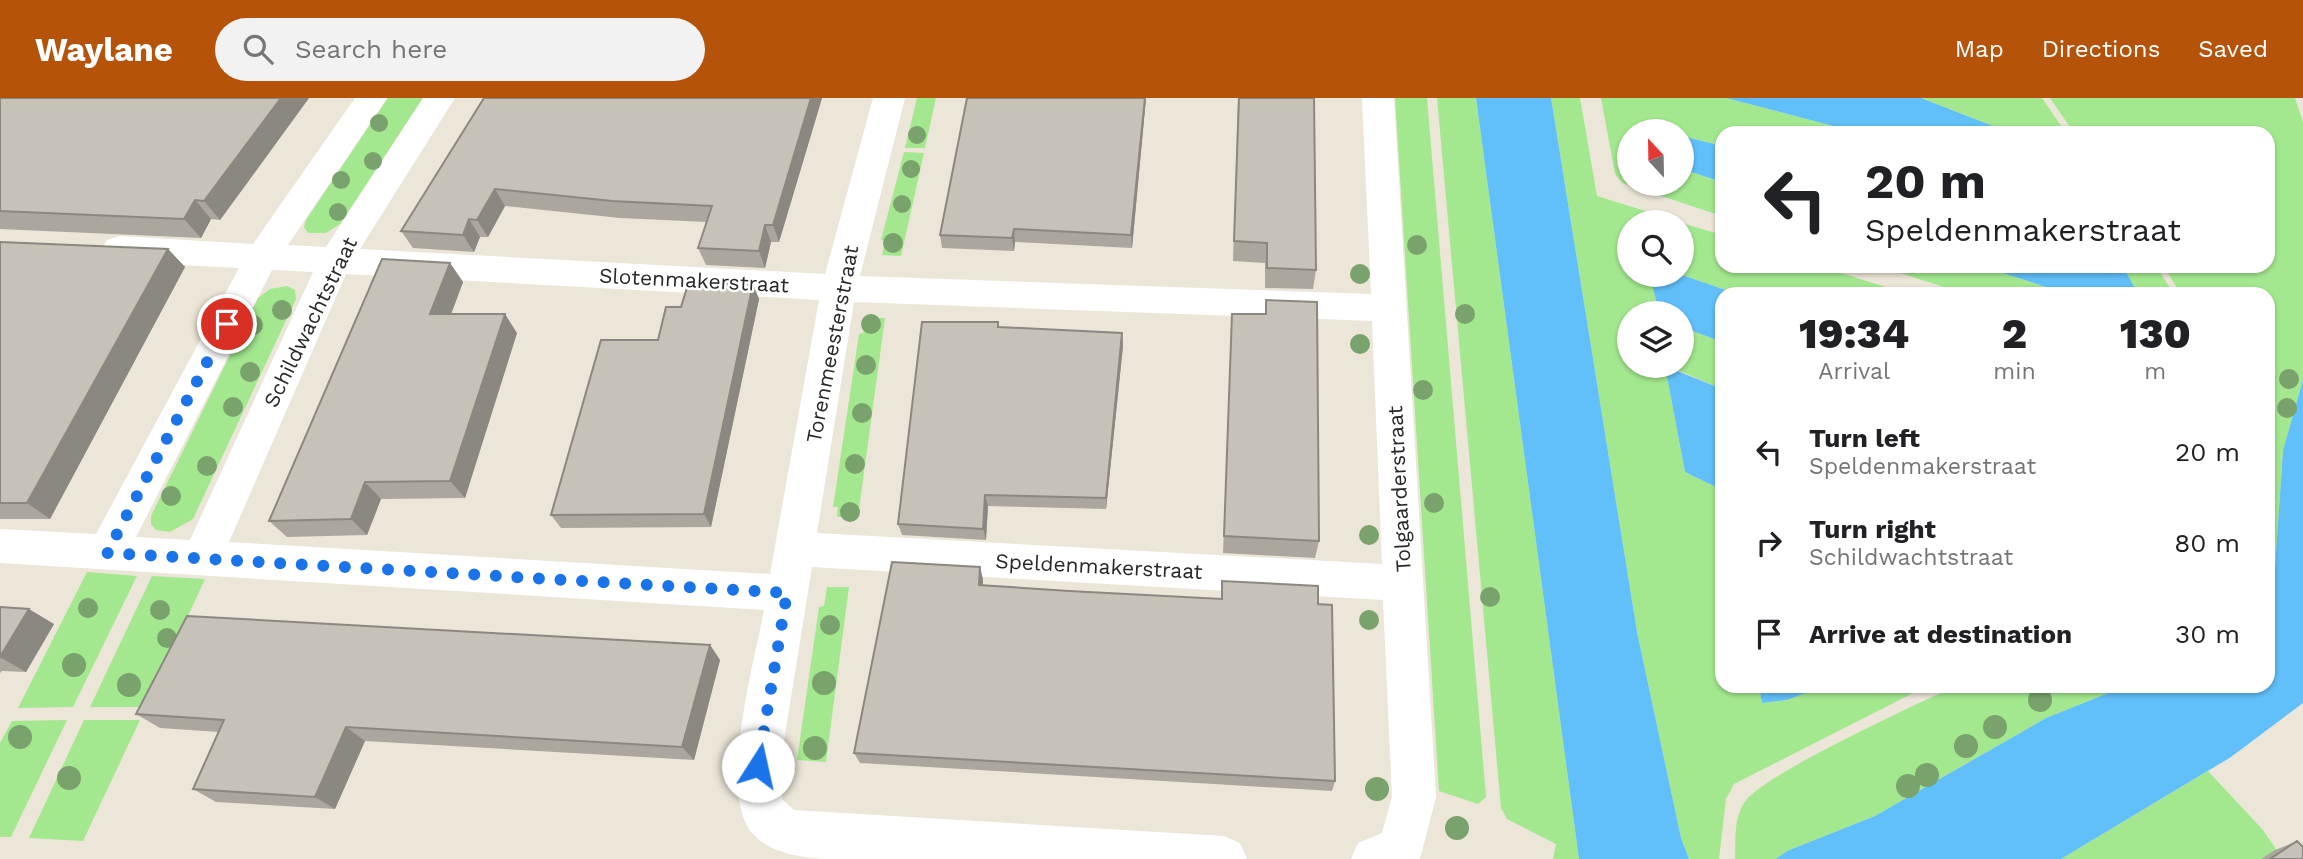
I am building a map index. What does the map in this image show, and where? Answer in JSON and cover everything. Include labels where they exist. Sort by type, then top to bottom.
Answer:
[{"type":"street","points":[[107,553],[263,255],[371,98]]},
{"type":"street","name":"Schildwachtstraat","points":[[202,557],[335,259],[439,98]]},
{"type":"street","name":"Torenmeesterstraat","points":[[787,593],[839,288],[889,98]]},
{"type":"street","name":"Tolgaarderstraat","points":[[1374,859],[1402,849],[1414,797],[1378,98]]},
{"type":"street","name":"Slotenmakerstraat","points":[[88,247],[839,288],[1389,307]]},
{"type":"street","points":[[0,546],[787,593],[757,790],[762,812],[778,829],[804,835],[1224,859]]},
{"type":"street","name":"Speldenmakerstraat","points":[[795,549],[1404,583]]},
{"type":"green space","points":[[388,98],[423,98],[340,224],[326,233],[308,233],[304,227],[306,220]]},
{"type":"green space","points":[[917,98],[936,98],[925,148],[905,148]]},
{"type":"green space","points":[[1395,98],[1427,98],[1486,797],[1478,804],[1439,791]]},
{"type":"green space","points":[[1437,98],[1476,98],[1579,859],[1553,859],[1556,844],[1507,819],[1501,808]]},
{"type":"green space","points":[[1551,98],[1580,98],[1597,196],[1642,210],[1617,210],[1617,287],[1653,287],[1656,301],[1617,301],[1617,378],[1667,378],[1685,472],[1715,487],[1715,693],[1760,693],[1762,703],[1787,700],[1806,693],[1913,693],[1734,784],[1726,799],[1719,859],[1689,859],[1681,838],[1637,632]]},
{"type":"green space","points":[[1601,98],[1726,98],[1833,126],[1715,126],[1715,144],[1694,139],[1694,119],[1617,119],[1617,177]]},
{"type":"green space","points":[[1921,98],[2042,98],[2061,126],[1993,126]]},
{"type":"green space","points":[[2050,98],[2295,98],[2303,122],[2303,380],[2283,450],[2275,568],[2275,287],[2176,287],[2168,273],[2275,273],[2275,126],[2069,126]]},
{"type":"green space","points":[[904,152],[924,153],[901,256],[882,255],[885,241],[881,240]]},
{"type":"green space","points":[[1694,173],[1715,180],[1715,214],[1661,196],[1694,196]]},
{"type":"green space","points":[[1694,227],[1715,233],[1715,273],[1841,273],[1886,287],[1717,287],[1694,279]]},
{"type":"green space","points":[[1900,273],[2003,273],[2046,287],[1944,287]]},
{"type":"green space","points":[[2127,273],[2160,273],[2170,287],[2134,287]]},
{"type":"green space","points":[[287,286],[295,290],[296,299],[193,519],[170,532],[156,530],[151,524],[151,516],[258,298],[270,289]]},
{"type":"green space","points":[[866,318],[885,318],[858,517],[837,517],[838,507],[833,507],[859,334],[863,333]]},
{"type":"green space","points":[[1694,332],[1715,339],[1715,386],[1694,377]]},
{"type":"green space","points":[[87,572],[137,576],[73,707],[18,708]]},
{"type":"green space","points":[[152,576],[205,579],[146,707],[90,707]]},
{"type":"green space","points":[[827,587],[849,587],[826,762],[797,760],[819,607],[824,606]]},
{"type":"green space","points":[[1941,693],[2108,693],[2046,718],[1875,816],[1787,851],[1776,859],[1735,859],[1738,817],[1744,803],[1779,775]]},
{"type":"green space","points":[[67,720],[11,837],[0,837],[0,743],[12,721]]},
{"type":"green space","points":[[84,720],[140,720],[83,841],[29,838]]},
{"type":"green space","points":[[2208,771],[2263,830],[2280,855],[2274,859],[2061,859]]},
{"type":"water","points":[[1476,98],[1551,98],[1637,632],[1681,838],[1689,859],[1579,859]]},
{"type":"water","points":[[1726,98],[1921,98],[1993,126],[1833,126]]},
{"type":"water","points":[[1694,139],[1715,144],[1715,180],[1694,173]]},
{"type":"water","points":[[2003,273],[2127,273],[2134,287],[2046,287]]},
{"type":"water","points":[[1694,279],[1717,287],[1715,339],[1694,332],[1694,301],[1656,301],[1653,287],[1694,287]]},
{"type":"water","points":[[1667,378],[1694,378],[1715,386],[1715,487],[1685,472]]},
{"type":"water","points":[[2303,380],[2303,703],[2231,757],[2061,859],[1776,859],[1787,851],[1875,816],[2046,718],[2108,693],[2275,693],[2275,568],[2283,450]]},
{"type":"water","points":[[1760,693],[1806,693],[1787,700],[1762,703]]},
{"type":"building","points":[[0,98],[281,98],[204,201],[195,200],[184,219],[0,211]]},
{"type":"building","points":[[484,98],[811,98],[773,225],[765,225],[759,251],[698,248],[712,206],[612,201],[495,189],[477,220],[469,219],[463,235],[401,231]]},
{"type":"building","points":[[967,98],[1145,98],[1131,235],[1014,229],[1012,238],[940,235]]},
{"type":"building","points":[[1239,98],[1314,98],[1316,270],[1267,268],[1267,243],[1234,241]]},
{"type":"building","points":[[0,242],[168,249],[27,503],[0,503]]},
{"type":"building","points":[[382,259],[450,263],[430,314],[505,314],[450,481],[365,482],[351,519],[269,521]]},
{"type":"building","points":[[689,281],[753,284],[704,514],[551,515],[601,340],[658,340],[666,307],[681,307]]},
{"type":"building","points":[[1266,300],[1317,302],[1319,541],[1224,536],[1232,314],[1266,314]]},
{"type":"building","points":[[922,322],[998,322],[998,327],[1122,333],[1106,498],[985,495],[983,529],[898,524]]},
{"type":"building","points":[[892,562],[980,567],[979,585],[1069,591],[1222,599],[1222,581],[1318,586],[1318,604],[1332,605],[1335,781],[854,753]]},
{"type":"building","points":[[0,607],[29,609],[0,657]]},
{"type":"building","points":[[187,616],[710,645],[682,747],[346,727],[315,797],[193,789],[224,720],[136,714]]},
{"type":"building","points":[[2297,841],[2303,847],[2303,859],[2270,859]]},
{"type":"route","points":[[227,324],[107,553],[229,558],[787,593],[758,766]]}]
